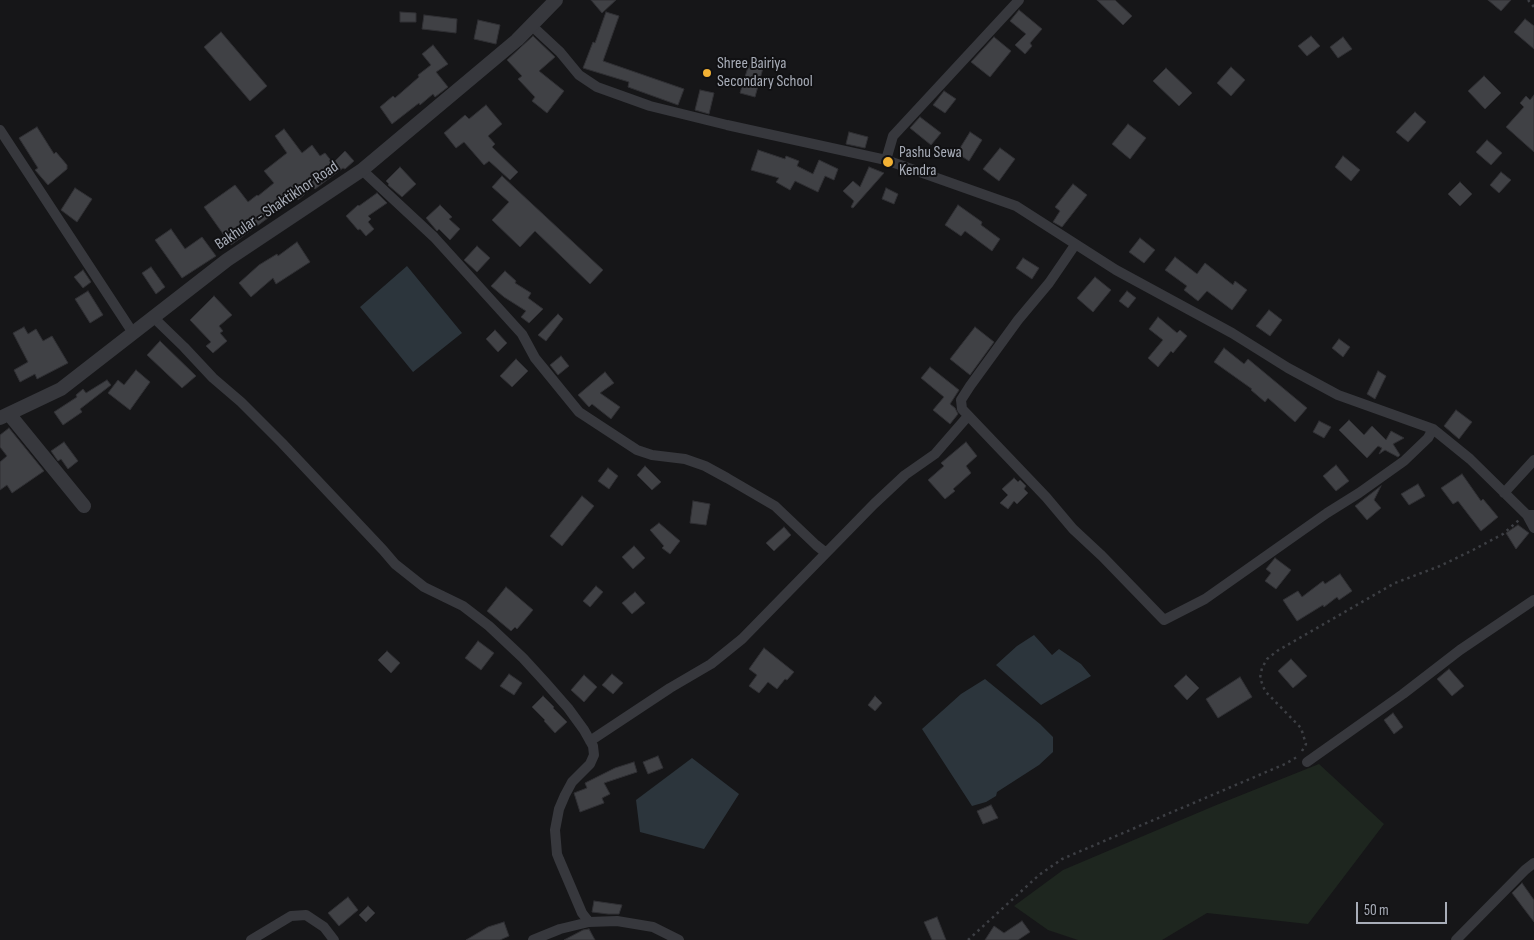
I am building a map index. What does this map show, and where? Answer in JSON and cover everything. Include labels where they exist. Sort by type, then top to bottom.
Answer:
[{"type":"street","name":"Bakhular - Shaktikhor Road","points":[[4,416],[61,389],[227,260],[362,170],[517,40],[556,0]]},
{"type":"street","points":[[886,160],[893,136],[1019,0]]},
{"type":"street","points":[[531,25],[560,52],[580,75],[597,87],[650,106],[886,160],[1016,206],[1116,270],[1232,333],[1288,368],[1338,395],[1433,429],[1470,459],[1504,493],[1530,515],[1534,528]]},
{"type":"street","points":[[0,130],[133,334]]},
{"type":"street","points":[[362,170],[434,237],[522,334],[535,358],[579,412],[637,450],[652,455],[685,459],[704,466],[726,478],[775,506],[826,552]]},
{"type":"street","points":[[1075,245],[1049,284],[1018,320],[961,400],[962,409],[1046,497],[1073,529],[1164,620],[1205,599],[1359,493],[1404,461],[1428,438],[1433,429]]},
{"type":"street","points":[[153,317],[282,443],[395,564],[424,587],[463,606],[489,626],[523,658],[568,708],[593,746],[594,755],[590,764],[572,782],[559,809],[555,830],[557,854],[582,913],[589,922]]},
{"type":"street","points":[[4,416],[84,506]]},
{"type":"street","points":[[590,741],[670,688],[711,664],[742,639],[874,504],[905,475],[935,454],[968,416]]},
{"type":"street","points":[[1504,493],[1534,460]]},
{"type":"street","points":[[1307,762],[1403,694],[1460,650],[1534,600]]},
{"type":"street","points":[[1456,940],[1534,863]]},
{"type":"street","points":[[251,940],[291,916],[306,915],[324,927],[334,940]]},
{"type":"street","points":[[533,940],[560,929],[589,922],[616,921],[653,927],[679,940]]},
{"type":"path","points":[[1528,0],[1534,6]]},
{"type":"path","points":[[968,940],[1039,874],[1062,859],[1300,756],[1306,744],[1300,728],[1265,691],[1260,678],[1262,668],[1267,659],[1277,651],[1394,583],[1440,566],[1473,550],[1503,534],[1530,515]]},
{"type":"shaded area","points":[[407,266],[462,333],[413,372],[360,307]]},
{"type":"shaded area","points":[[1034,635],[1052,655],[1059,649],[1081,664],[1091,676],[1041,705],[996,665],[1017,646]]},
{"type":"shaded area","points":[[985,679],[1053,737],[1053,752],[1039,765],[997,792],[996,796],[986,802],[972,806],[922,729],[961,694]]},
{"type":"shaded area","points":[[692,758],[739,794],[704,849],[640,832],[636,800]]},
{"type":"shaded area","points":[[1319,764],[1384,824],[1308,924],[1207,913],[1162,940],[1078,940],[1048,930],[1014,906],[1063,870]]},
{"type":"building","points":[[591,0],[616,0],[602,13]]},
{"type":"building","points":[[1097,0],[1115,0],[1132,16],[1123,25]]},
{"type":"building","points":[[1488,0],[1511,0],[1501,11]]},
{"type":"building","points":[[1019,10],[1042,29],[1030,43],[1032,46],[1025,54],[1015,45],[1026,34],[1010,21]]},
{"type":"building","points":[[400,12],[416,13],[416,22],[400,22]]},
{"type":"building","points":[[606,12],[619,16],[603,61],[684,89],[678,105],[628,87],[629,82],[583,68],[593,42],[595,43]]},
{"type":"building","points":[[424,15],[457,19],[456,33],[422,29]]},
{"type":"building","points":[[1525,19],[1534,26],[1534,49],[1514,32]]},
{"type":"building","points":[[478,20],[500,25],[496,44],[474,39]]},
{"type":"building","points":[[221,32],[267,86],[250,101],[204,47]]},
{"type":"building","points":[[533,36],[555,57],[539,71],[564,91],[547,113],[532,101],[535,97],[518,79],[522,76],[507,60]]},
{"type":"building","points":[[1311,36],[1320,46],[1307,56],[1298,46]]},
{"type":"building","points":[[994,37],[1011,51],[990,77],[971,62]]},
{"type":"building","points":[[1343,37],[1352,49],[1338,58],[1330,47]]},
{"type":"building","points":[[433,45],[448,64],[436,72],[448,87],[435,97],[433,94],[420,105],[419,103],[392,124],[380,107],[393,96],[395,98],[431,65],[422,54]]},
{"type":"building","points":[[749,64],[763,68],[755,97],[740,93]]},
{"type":"building","points":[[1231,67],[1245,80],[1231,96],[1217,83]]},
{"type":"building","points":[[1166,68],[1192,93],[1179,106],[1153,81]]},
{"type":"building","points":[[1484,76],[1501,93],[1485,109],[1468,91]]},
{"type":"building","points":[[700,90],[714,93],[709,114],[695,110]]},
{"type":"building","points":[[944,91],[956,99],[945,113],[933,105]]},
{"type":"building","points":[[1534,95],[1534,152],[1506,127],[1524,107],[1520,103],[1526,96],[1530,100]]},
{"type":"building","points":[[486,105],[502,124],[488,136],[495,144],[492,147],[518,172],[510,180],[489,161],[484,165],[464,142],[456,148],[444,133],[465,115],[469,119]]},
{"type":"building","points":[[1415,112],[1426,122],[1408,142],[1396,132]]},
{"type":"building","points":[[920,117],[941,133],[931,145],[910,128]]},
{"type":"building","points":[[1128,124],[1146,138],[1130,159],[1112,144]]},
{"type":"building","points":[[37,127],[54,154],[56,152],[67,165],[67,169],[48,185],[35,170],[38,168],[19,138]]},
{"type":"building","points":[[284,129],[302,153],[312,145],[320,156],[325,153],[333,163],[345,151],[354,161],[315,189],[313,187],[298,200],[295,196],[231,245],[204,207],[235,185],[248,202],[274,183],[264,171],[287,153],[275,136]]},
{"type":"building","points":[[849,132],[868,137],[865,148],[846,144]]},
{"type":"building","points":[[970,132],[982,140],[969,161],[957,153]]},
{"type":"building","points":[[1487,140],[1502,153],[1491,165],[1476,152]]},
{"type":"building","points":[[1000,148],[1015,159],[999,181],[983,169]]},
{"type":"building","points":[[758,150],[785,159],[786,156],[799,161],[797,166],[813,174],[819,160],[838,169],[834,180],[825,176],[818,192],[795,181],[790,190],[776,182],[779,178],[751,170]]},
{"type":"building","points":[[1343,156],[1360,170],[1351,181],[1335,167]]},
{"type":"building","points":[[400,167],[416,184],[402,197],[386,181]]},
{"type":"building","points":[[869,167],[884,173],[853,208],[851,207],[854,201],[843,191],[853,181],[860,187]]},
{"type":"building","points":[[1501,172],[1511,180],[1499,193],[1490,185]]},
{"type":"building","points":[[502,176],[603,270],[590,284],[535,231],[520,247],[492,220],[509,202],[492,187]]},
{"type":"building","points":[[1460,182],[1472,194],[1460,206],[1448,194]]},
{"type":"building","points":[[1073,184],[1087,195],[1062,227],[1053,222],[1060,211],[1055,207]]},
{"type":"building","points":[[75,188],[92,199],[77,222],[61,210]]},
{"type":"building","points":[[886,188],[898,194],[894,204],[882,199]]},
{"type":"building","points":[[377,193],[387,203],[368,216],[371,219],[368,222],[374,229],[366,236],[346,216],[358,205]]},
{"type":"building","points":[[440,205],[452,217],[449,219],[460,229],[450,240],[439,229],[437,231],[426,218]]},
{"type":"building","points":[[958,205],[982,222],[981,225],[1000,239],[992,251],[965,231],[961,236],[945,225]]},
{"type":"building","points":[[171,229],[185,249],[202,237],[216,256],[182,278],[155,240]]},
{"type":"building","points":[[1140,238],[1155,250],[1144,263],[1129,252]]},
{"type":"building","points":[[297,242],[310,262],[276,284],[273,278],[251,297],[239,283],[259,265],[277,254],[278,256]]},
{"type":"building","points":[[477,246],[490,258],[477,272],[464,260]]},
{"type":"building","points":[[1175,257],[1197,274],[1205,263],[1233,285],[1235,281],[1247,290],[1232,310],[1207,291],[1198,301],[1184,290],[1187,286],[1165,270]]},
{"type":"building","points":[[1023,258],[1039,268],[1032,279],[1016,268]]},
{"type":"building","points":[[151,267],[165,287],[156,294],[142,273]]},
{"type":"building","points":[[83,270],[91,282],[83,288],[74,277]]},
{"type":"building","points":[[505,271],[516,281],[515,283],[531,293],[528,298],[543,309],[529,323],[521,317],[526,311],[491,286]]},
{"type":"building","points":[[1095,277],[1111,290],[1093,312],[1077,298]]},
{"type":"building","points":[[88,291],[103,315],[90,323],[75,299]]},
{"type":"building","points":[[1127,291],[1136,298],[1128,308],[1119,301]]},
{"type":"building","points":[[214,296],[232,315],[219,326],[223,331],[220,333],[227,341],[213,353],[206,346],[211,342],[190,320]]},
{"type":"building","points":[[1269,310],[1282,320],[1270,336],[1256,326]]},
{"type":"building","points":[[558,314],[563,319],[546,341],[538,335]]},
{"type":"building","points":[[1158,317],[1177,333],[1180,330],[1187,336],[1158,367],[1148,358],[1163,340],[1149,329]]},
{"type":"building","points":[[24,327],[28,334],[36,329],[43,341],[52,336],[68,363],[37,379],[35,374],[20,382],[14,370],[28,362],[13,333]]},
{"type":"building","points":[[975,327],[994,342],[970,375],[950,359]]},
{"type":"building","points":[[495,330],[507,343],[498,352],[486,339]]},
{"type":"building","points":[[1339,339],[1350,347],[1343,357],[1332,348]]},
{"type":"building","points":[[160,341],[196,376],[182,388],[147,355]]},
{"type":"building","points":[[1224,348],[1244,364],[1248,359],[1307,408],[1295,422],[1268,398],[1265,402],[1252,389],[1214,362]]},
{"type":"building","points":[[561,356],[569,366],[558,375],[550,365]]},
{"type":"building","points":[[516,359],[528,371],[512,387],[500,376]]},
{"type":"building","points":[[930,367],[959,390],[950,404],[958,414],[950,424],[933,410],[944,397],[921,378]]},
{"type":"building","points":[[136,370],[150,382],[130,410],[108,393],[118,380],[124,385]]},
{"type":"building","points":[[1378,371],[1386,376],[1375,399],[1367,394]]},
{"type":"building","points":[[605,372],[614,383],[600,393],[620,407],[611,419],[592,404],[589,407],[578,395]]},
{"type":"building","points":[[107,380],[111,385],[80,409],[82,412],[63,425],[54,412],[77,397],[76,395],[83,389],[86,393]]},
{"type":"building","points":[[1456,410],[1472,422],[1459,439],[1444,426]]},
{"type":"building","points":[[1349,420],[1364,435],[1372,426],[1386,440],[1391,431],[1404,438],[1393,444],[1400,455],[1398,457],[1385,450],[1379,454],[1382,448],[1378,446],[1367,458],[1339,430]]},
{"type":"building","points":[[1319,421],[1331,427],[1324,438],[1313,432]]},
{"type":"building","points":[[9,428],[44,471],[12,493],[7,485],[0,490],[0,462],[7,456],[0,447],[0,435]]},
{"type":"building","points":[[64,442],[78,461],[68,469],[61,459],[58,461],[51,451]]},
{"type":"building","points":[[966,442],[977,456],[966,466],[971,473],[945,499],[928,480],[944,466],[941,463]]},
{"type":"building","points":[[1336,465],[1349,481],[1336,491],[1323,476]]},
{"type":"building","points":[[645,466],[661,482],[652,490],[637,475]]},
{"type":"building","points":[[608,468],[618,476],[609,489],[598,481]]},
{"type":"building","points":[[1462,474],[1481,501],[1483,499],[1498,517],[1481,531],[1458,501],[1453,504],[1441,488]]},
{"type":"building","points":[[1014,478],[1018,482],[1020,480],[1026,486],[1024,489],[1028,493],[1017,504],[1014,501],[1008,509],[1000,503],[1008,495],[1002,489]]},
{"type":"building","points":[[1418,484],[1425,496],[1409,505],[1401,494]]},
{"type":"building","points":[[1381,486],[1374,500],[1381,508],[1367,520],[1355,506]]},
{"type":"building","points":[[582,496],[594,506],[562,546],[550,536]]},
{"type":"building","points":[[693,501],[710,504],[706,525],[690,523]]},
{"type":"building","points":[[659,523],[680,541],[670,554],[662,548],[664,546],[650,530]]},
{"type":"building","points":[[1518,525],[1529,533],[1516,549],[1506,533]]},
{"type":"building","points":[[784,527],[791,535],[774,551],[766,543]]},
{"type":"building","points":[[634,546],[645,558],[633,569],[622,557]]},
{"type":"building","points":[[1275,558],[1291,570],[1276,589],[1265,581],[1271,573],[1266,569]]},
{"type":"building","points":[[1340,574],[1352,591],[1339,600],[1337,597],[1324,607],[1323,605],[1297,621],[1283,600],[1298,591],[1302,597],[1323,581],[1325,584]]},
{"type":"building","points":[[596,586],[603,592],[590,607],[583,601]]},
{"type":"building","points":[[506,587],[533,610],[517,629],[515,627],[511,631],[487,611]]},
{"type":"building","points":[[635,592],[645,603],[632,614],[622,603]]},
{"type":"building","points":[[478,641],[494,653],[481,670],[465,658]]},
{"type":"building","points":[[764,648],[794,672],[777,689],[768,682],[759,693],[749,686],[757,675],[749,669]]},
{"type":"building","points":[[387,651],[400,663],[391,673],[378,660]]},
{"type":"building","points":[[1291,659],[1307,676],[1293,688],[1278,671]]},
{"type":"building","points":[[1449,669],[1464,686],[1452,696],[1437,679]]},
{"type":"building","points":[[509,674],[522,683],[514,695],[500,686]]},
{"type":"building","points":[[612,674],[623,683],[613,694],[602,685]]},
{"type":"building","points":[[584,675],[597,687],[584,702],[571,690]]},
{"type":"building","points":[[1186,675],[1199,688],[1187,700],[1174,686]]},
{"type":"building","points":[[1240,677],[1252,697],[1218,718],[1206,699]]},
{"type":"building","points":[[543,696],[567,722],[555,733],[532,707]]},
{"type":"building","points":[[875,696],[882,703],[875,711],[868,705]]},
{"type":"building","points":[[1393,713],[1403,727],[1394,734],[1384,720]]},
{"type":"building","points":[[658,756],[663,768],[648,774],[643,762]]},
{"type":"building","points":[[634,762],[637,772],[604,783],[610,794],[602,798],[604,803],[580,812],[574,793],[587,788],[585,783],[615,768]]},
{"type":"building","points":[[991,805],[998,818],[983,824],[977,811]]},
{"type":"building","points":[[1522,883],[1534,900],[1534,922],[1512,893]]},
{"type":"building","points":[[348,897],[358,910],[339,926],[328,913]]},
{"type":"building","points":[[594,901],[622,905],[619,914],[592,912]]},
{"type":"building","points":[[368,906],[375,913],[366,922],[359,915]]},
{"type":"building","points":[[937,917],[946,940],[932,940],[924,922]]},
{"type":"building","points":[[1022,921],[1030,932],[1018,940],[985,940],[994,926],[1004,933]]},
{"type":"building","points":[[504,922],[509,936],[500,940],[466,940],[488,927]]},
{"type":"building","points":[[589,929],[595,940],[564,940],[583,930]]},
{"type":"place","name":"Shree Bairiya Secondary School","points":[[707,73]]},
{"type":"place","name":"Pashu Sewa Kendra","points":[[888,162]]}]
